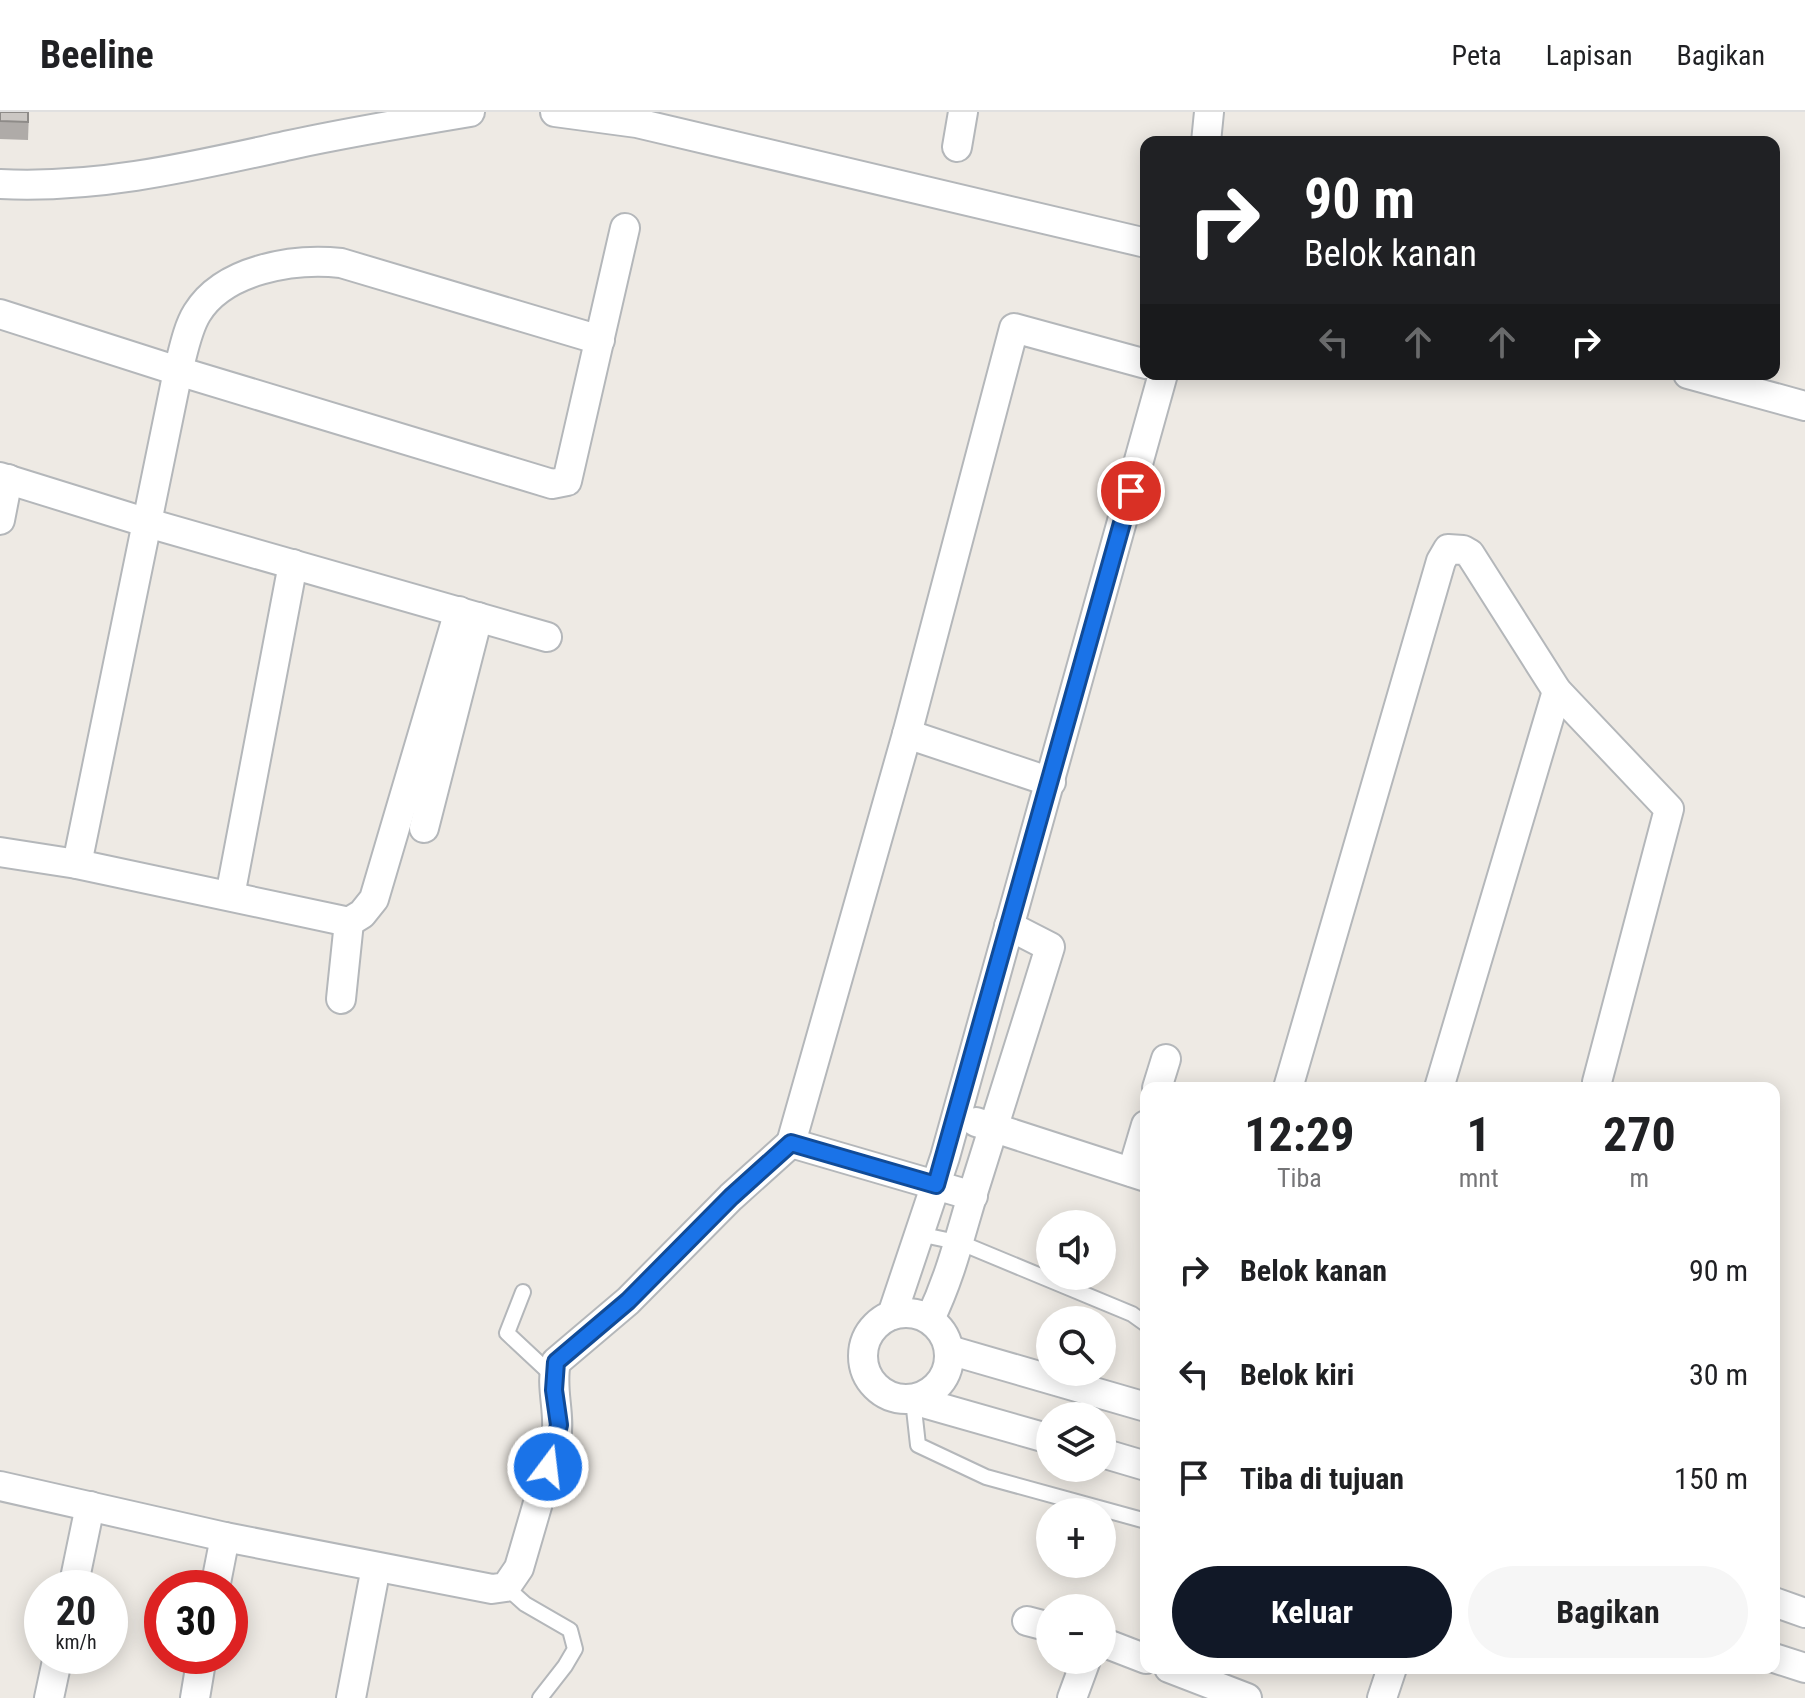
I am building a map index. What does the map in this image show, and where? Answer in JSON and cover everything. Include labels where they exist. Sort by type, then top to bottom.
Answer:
[{"type":"street","points":[[0,184],[74,184],[156,174],[345,134],[470,112]]},
{"type":"street","points":[[555,112],[607,115],[1140,242]]},
{"type":"street","points":[[957,147],[963,112]]},
{"type":"street","points":[[1207,136],[1209,112]]},
{"type":"street","points":[[0,314],[552,484],[567,481],[625,228]]},
{"type":"street","points":[[77,864],[178,371],[195,316],[209,295],[269,267],[315,260],[341,263],[600,340]]},
{"type":"street","points":[[0,1486],[225,1537],[492,1589],[506,1587],[519,1568],[556,1441],[559,1425],[553,1376],[556,1362],[628,1301],[731,1197],[791,1143],[907,734],[1014,328],[1140,362]]},
{"type":"street","points":[[892,1315],[936,1185],[1161,380]]},
{"type":"street","points":[[1710,380],[1805,406]]},
{"type":"street","points":[[0,520],[4,478],[148,523],[547,637]]},
{"type":"street","points":[[1290,1082],[1441,561],[1448,549],[1470,554],[1557,691],[1669,809],[1597,1082]]},
{"type":"street","points":[[230,896],[293,564]]},
{"type":"street","points":[[424,828],[469,614]]},
{"type":"street","points":[[0,852],[77,864],[349,922],[362,914],[374,899],[469,614]]},
{"type":"street","points":[[1441,1082],[1557,691]]},
{"type":"street","points":[[907,734],[1051,782]]},
{"type":"street","points":[[341,999],[349,922]]},
{"type":"street","points":[[930,1319],[961,1243],[1050,947],[1009,926]]},
{"type":"street","points":[[1159,1082],[1166,1059]]},
{"type":"street","points":[[956,1115],[1139,1174]]},
{"type":"street","points":[[791,1143],[973,1196]]},
{"type":"street","points":[[913,1400],[933,1391],[947,1372],[949,1350],[943,1332],[930,1319],[911,1312],[892,1315],[876,1324],[865,1339],[862,1358],[867,1376],[878,1390],[894,1399],[913,1400],[1036,1435]]},
{"type":"street","points":[[949,1350],[1140,1405]]},
{"type":"street","points":[[1116,1457],[1140,1464]]},
{"type":"street","points":[[77,1570],[90,1506]]},
{"type":"street","points":[[219,1570],[225,1537]]},
{"type":"street","points":[[351,1698],[376,1567]]},
{"type":"street","points":[[1780,1604],[1805,1613]]},
{"type":"street","points":[[1116,1647],[1140,1657]]},
{"type":"street","points":[[1780,1660],[1805,1668]]},
{"type":"street","points":[[49,1698],[54,1674]]},
{"type":"street","points":[[195,1698],[199,1674]]},
{"type":"street","points":[[1072,1698],[1081,1674]]},
{"type":"street","points":[[1185,1674],[1247,1698]]},
{"type":"street","points":[[1382,1698],[1390,1674]]},
{"type":"lane","points":[[919,1234],[961,1243],[1140,1320]]},
{"type":"lane","points":[[523,1292],[507,1333],[553,1376]]},
{"type":"lane","points":[[913,1400],[918,1445],[986,1477],[1140,1519]]},
{"type":"lane","points":[[506,1587],[525,1604],[570,1630],[575,1649],[540,1698]]},
{"type":"building","points":[[0,112],[28,112],[28,122],[0,121]]},
{"type":"route","points":[[548,1467],[559,1425],[553,1376],[556,1362],[628,1301],[731,1197],[791,1143],[936,1185],[1131,491]]}]
